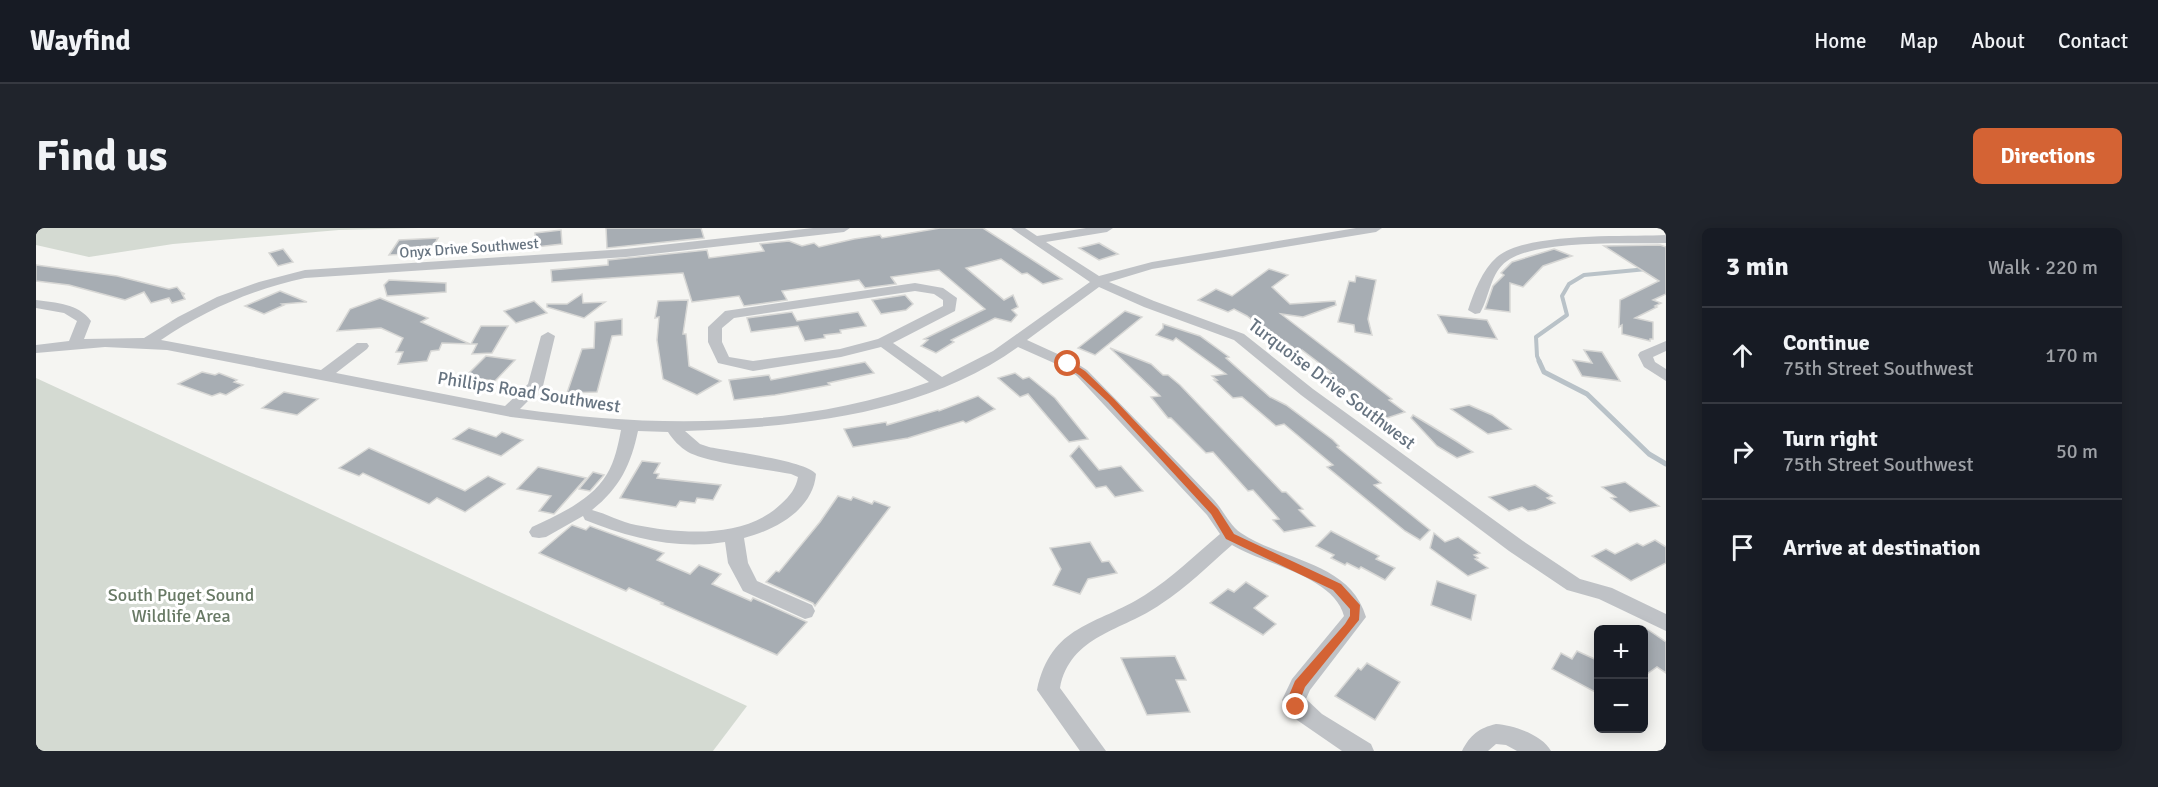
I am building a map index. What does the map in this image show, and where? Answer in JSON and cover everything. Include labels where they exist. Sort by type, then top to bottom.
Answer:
[{"type":"street","name":"Onyx Drive Southwest","points":[[147,344],[192,313],[267,283],[305,274],[618,254],[844,228]]},
{"type":"street","name":"Turquoise Drive Southwest","points":[[1017,228],[1099,282],[1149,304],[1229,332],[1252,345],[1307,392],[1516,546],[1574,585],[1605,593],[1666,623]]},
{"type":"street","points":[[1035,240],[1107,228]]},
{"type":"street","name":"Phillips Road Southwest","points":[[36,349],[75,344],[147,344],[230,356],[581,424],[630,428],[721,425],[817,414],[901,396],[940,382],[976,366],[1017,341],[1099,282],[1155,266],[1376,228]]},
{"type":"street","points":[[1475,310],[1481,290],[1501,259],[1517,252],[1578,242],[1666,240]]},
{"type":"street","points":[[883,342],[947,311],[950,308],[950,298],[938,291],[915,287],[740,312],[724,317],[715,327],[715,342],[723,360],[753,366],[841,353],[883,342],[940,382]]},
{"type":"street","points":[[36,304],[70,310],[80,315],[84,321],[75,344]]},
{"type":"street","points":[[510,411],[535,386],[548,336]]},
{"type":"street","points":[[1017,341],[1082,373],[1214,511],[1230,536],[1337,587],[1356,608],[1355,617],[1349,627],[1300,685],[1294,700],[1296,707],[1305,714],[1362,751]]},
{"type":"street","points":[[1666,345],[1645,355],[1649,364],[1666,376]]},
{"type":"street","points":[[324,375],[362,346]]},
{"type":"street","points":[[592,516],[622,528],[661,535],[734,534],[758,529],[780,518],[806,486],[807,474],[795,469],[694,448],[680,437],[674,427]]},
{"type":"street","points":[[539,532],[601,494],[612,481],[620,466],[630,428]]},
{"type":"street","points":[[734,534],[738,563],[750,586],[805,611]]},
{"type":"street","points":[[1094,751],[1048,690],[1056,662],[1081,638],[1141,608],[1179,581],[1230,536]]},
{"type":"street","points":[[1474,751],[1484,736],[1491,733],[1502,734],[1539,751]]},
{"type":"green space","points":[[36,228],[419,228],[339,230],[173,244],[89,257],[36,245]]},
{"type":"green space","name":"South Puget Sound Wildlife Area","points":[[36,378],[747,706],[713,751],[36,751]]},
{"type":"building","points":[[606,228],[701,228],[704,238],[607,248]]},
{"type":"building","points":[[940,228],[983,228],[1062,279],[1043,284],[1027,273],[1022,274],[1001,259],[966,268],[1004,300],[1013,295],[1018,307],[1012,310],[1017,315],[1011,322],[995,318],[951,340],[954,342],[936,353],[921,346],[928,340],[924,339],[985,309],[939,270],[891,277],[896,284],[865,288],[859,280],[782,291],[787,300],[744,306],[739,296],[692,302],[683,273],[552,282],[551,270],[608,265],[608,260],[707,250],[709,258],[764,251],[760,244],[789,241],[802,246],[814,243],[819,247],[854,239],[880,235],[882,238]]},
{"type":"building","points":[[561,230],[562,244],[536,247],[535,233]]},
{"type":"building","points":[[438,238],[429,253],[389,255],[399,240]]},
{"type":"building","points":[[1099,243],[1118,254],[1099,260],[1079,248]]},
{"type":"building","points":[[1660,245],[1666,247],[1666,294],[1653,300],[1661,303],[1655,306],[1657,307],[1635,318],[1653,322],[1653,339],[1650,341],[1622,334],[1622,325],[1619,327],[1620,300],[1659,281],[1604,246]]},
{"type":"building","points":[[283,249],[293,262],[278,266],[269,253]]},
{"type":"building","points":[[1554,249],[1572,256],[1543,266],[1523,287],[1510,283],[1510,312],[1485,309],[1493,286],[1512,262]]},
{"type":"building","points":[[36,265],[117,276],[169,289],[177,287],[185,294],[182,294],[185,299],[172,303],[169,298],[151,303],[144,292],[125,300],[69,285],[36,281]]},
{"type":"building","points":[[1269,269],[1288,275],[1272,287],[1290,304],[1335,301],[1336,305],[1303,317],[1281,314],[1392,399],[1389,400],[1405,412],[1387,418],[1365,407],[1350,397],[1355,396],[1331,377],[1334,377],[1328,372],[1331,372],[1302,350],[1297,351],[1285,341],[1280,342],[1247,316],[1234,309],[1228,312],[1198,300],[1216,289],[1232,296]]},
{"type":"building","points":[[1356,276],[1376,280],[1368,319],[1372,335],[1355,332],[1354,325],[1338,322],[1349,281],[1355,282]]},
{"type":"building","points":[[389,280],[446,283],[446,292],[387,296],[384,285]]},
{"type":"building","points":[[280,291],[307,302],[282,304],[284,305],[264,314],[245,306]]},
{"type":"building","points":[[582,294],[583,303],[605,302],[584,318],[547,307],[547,304],[567,304]]},
{"type":"building","points":[[905,295],[913,304],[906,310],[881,314],[872,300]]},
{"type":"building","points":[[380,298],[428,318],[421,322],[470,344],[442,343],[439,350],[431,351],[427,361],[398,364],[403,352],[396,352],[403,338],[381,328],[337,331],[350,309]]},
{"type":"building","points":[[688,300],[683,334],[686,334],[689,366],[721,381],[697,395],[663,379],[657,340],[659,317],[655,318],[658,301]]},
{"type":"building","points":[[534,301],[547,313],[516,323],[504,311]]},
{"type":"building","points":[[1125,311],[1142,317],[1095,355],[1078,348]]},
{"type":"building","points":[[792,312],[797,321],[858,312],[866,326],[840,330],[841,333],[805,341],[798,326],[751,332],[747,318]]},
{"type":"building","points":[[1438,315],[1487,320],[1497,339],[1448,333]]},
{"type":"building","points":[[622,319],[622,335],[612,336],[597,392],[567,393],[582,349],[594,348],[595,322]]},
{"type":"building","points":[[1163,324],[1200,336],[1229,357],[1226,358],[1270,397],[1286,405],[1333,440],[1339,446],[1337,447],[1381,483],[1374,485],[1430,530],[1420,540],[1405,531],[1327,467],[1333,465],[1284,424],[1276,426],[1242,397],[1233,398],[1212,376],[1226,374],[1176,338],[1173,341],[1156,335],[1163,328]]},
{"type":"building","points":[[481,326],[508,326],[492,353],[472,354],[477,344],[471,344]]},
{"type":"building","points":[[1110,348],[1151,364],[1163,375],[1168,375],[1180,385],[1282,492],[1286,492],[1303,509],[1299,510],[1315,526],[1284,532],[1273,520],[1279,519],[1253,490],[1248,491],[1213,452],[1206,453],[1171,418],[1168,418],[1151,397],[1160,396]]},
{"type":"building","points":[[1584,350],[1602,352],[1620,381],[1582,376],[1573,360],[1592,363]]},
{"type":"building","points":[[486,356],[515,360],[495,381],[465,377]]},
{"type":"building","points":[[865,362],[874,373],[828,383],[830,385],[775,395],[734,400],[729,380],[769,375],[771,380]]},
{"type":"building","points":[[202,372],[215,375],[219,373],[243,385],[226,395],[220,393],[212,396],[178,384]]},
{"type":"building","points":[[1015,373],[1023,379],[1029,377],[1055,398],[1088,439],[1069,442],[1028,394],[1020,397],[998,378]]},
{"type":"building","points":[[284,392],[318,399],[297,415],[262,408]]},
{"type":"building","points":[[978,396],[995,409],[966,423],[963,421],[908,438],[853,447],[844,429],[886,422],[887,425],[939,411]]},
{"type":"building","points":[[1469,405],[1492,415],[1511,429],[1488,434],[1451,409]]},
{"type":"building","points":[[1413,415],[1473,452],[1457,458],[1437,446],[1411,418]]},
{"type":"building","points":[[469,428],[496,437],[502,432],[523,440],[501,456],[453,439]]},
{"type":"building","points":[[1079,446],[1099,470],[1121,466],[1143,491],[1115,497],[1106,486],[1096,488],[1070,456]]},
{"type":"building","points":[[369,448],[465,491],[488,476],[505,484],[465,512],[437,498],[429,504],[363,473],[359,476],[339,468]]},
{"type":"building","points":[[642,461],[660,463],[654,473],[659,474],[657,478],[721,485],[713,500],[697,498],[695,503],[680,501],[676,507],[620,498]]},
{"type":"building","points":[[538,467],[586,478],[554,514],[539,511],[551,496],[517,489]]},
{"type":"building","points":[[593,472],[604,475],[590,491],[579,489]]},
{"type":"building","points":[[1625,482],[1659,506],[1630,512],[1611,498],[1616,497],[1602,487]]},
{"type":"building","points":[[1535,485],[1552,496],[1547,498],[1555,503],[1536,510],[1528,511],[1522,507],[1509,511],[1489,497]]},
{"type":"building","points":[[838,496],[851,500],[853,497],[872,504],[874,501],[890,507],[815,606],[813,603],[766,582],[776,571],[779,572]]},
{"type":"building","points":[[572,525],[586,530],[590,526],[664,553],[657,560],[690,574],[699,565],[721,574],[712,584],[751,601],[753,598],[807,622],[777,655],[629,588],[626,591],[539,553]]},
{"type":"building","points":[[1331,531],[1379,556],[1376,559],[1395,568],[1385,580],[1361,567],[1359,569],[1347,563],[1345,565],[1331,558],[1334,555],[1316,546]]},
{"type":"building","points":[[1434,533],[1445,542],[1458,537],[1480,553],[1474,555],[1478,558],[1475,559],[1488,568],[1468,576],[1430,548]]},
{"type":"building","points":[[1655,540],[1666,547],[1666,563],[1631,581],[1592,556],[1606,549],[1615,554],[1637,543],[1643,546]]},
{"type":"building","points":[[1090,542],[1102,562],[1109,561],[1117,573],[1088,579],[1080,594],[1053,585],[1061,569],[1050,548]]},
{"type":"building","points":[[1437,581],[1476,595],[1471,620],[1431,605]]},
{"type":"building","points":[[1246,582],[1268,596],[1254,608],[1276,624],[1263,635],[1210,603],[1228,589],[1234,592]]},
{"type":"building","points":[[1648,630],[1666,642],[1666,673],[1657,667],[1648,673]]},
{"type":"building","points":[[1577,651],[1594,659],[1594,691],[1552,669],[1561,653],[1572,659]]},
{"type":"building","points":[[1175,656],[1186,680],[1176,680],[1190,712],[1147,715],[1121,658]]},
{"type":"building","points":[[1367,663],[1400,682],[1375,720],[1335,696],[1358,668],[1361,670]]},
{"type":"waterway","points":[[1540,363],[1537,356],[1536,337],[1567,315],[1562,296],[1569,284],[1584,275],[1647,269]]},
{"type":"waterway","points":[[1539,361],[1544,372],[1587,394],[1649,454],[1666,464]]},
{"type":"route","points":[[1068,364],[1082,373],[1111,401],[1214,511],[1230,536],[1337,587],[1356,608],[1355,617],[1349,627],[1300,685],[1294,700],[1296,707]]}]
